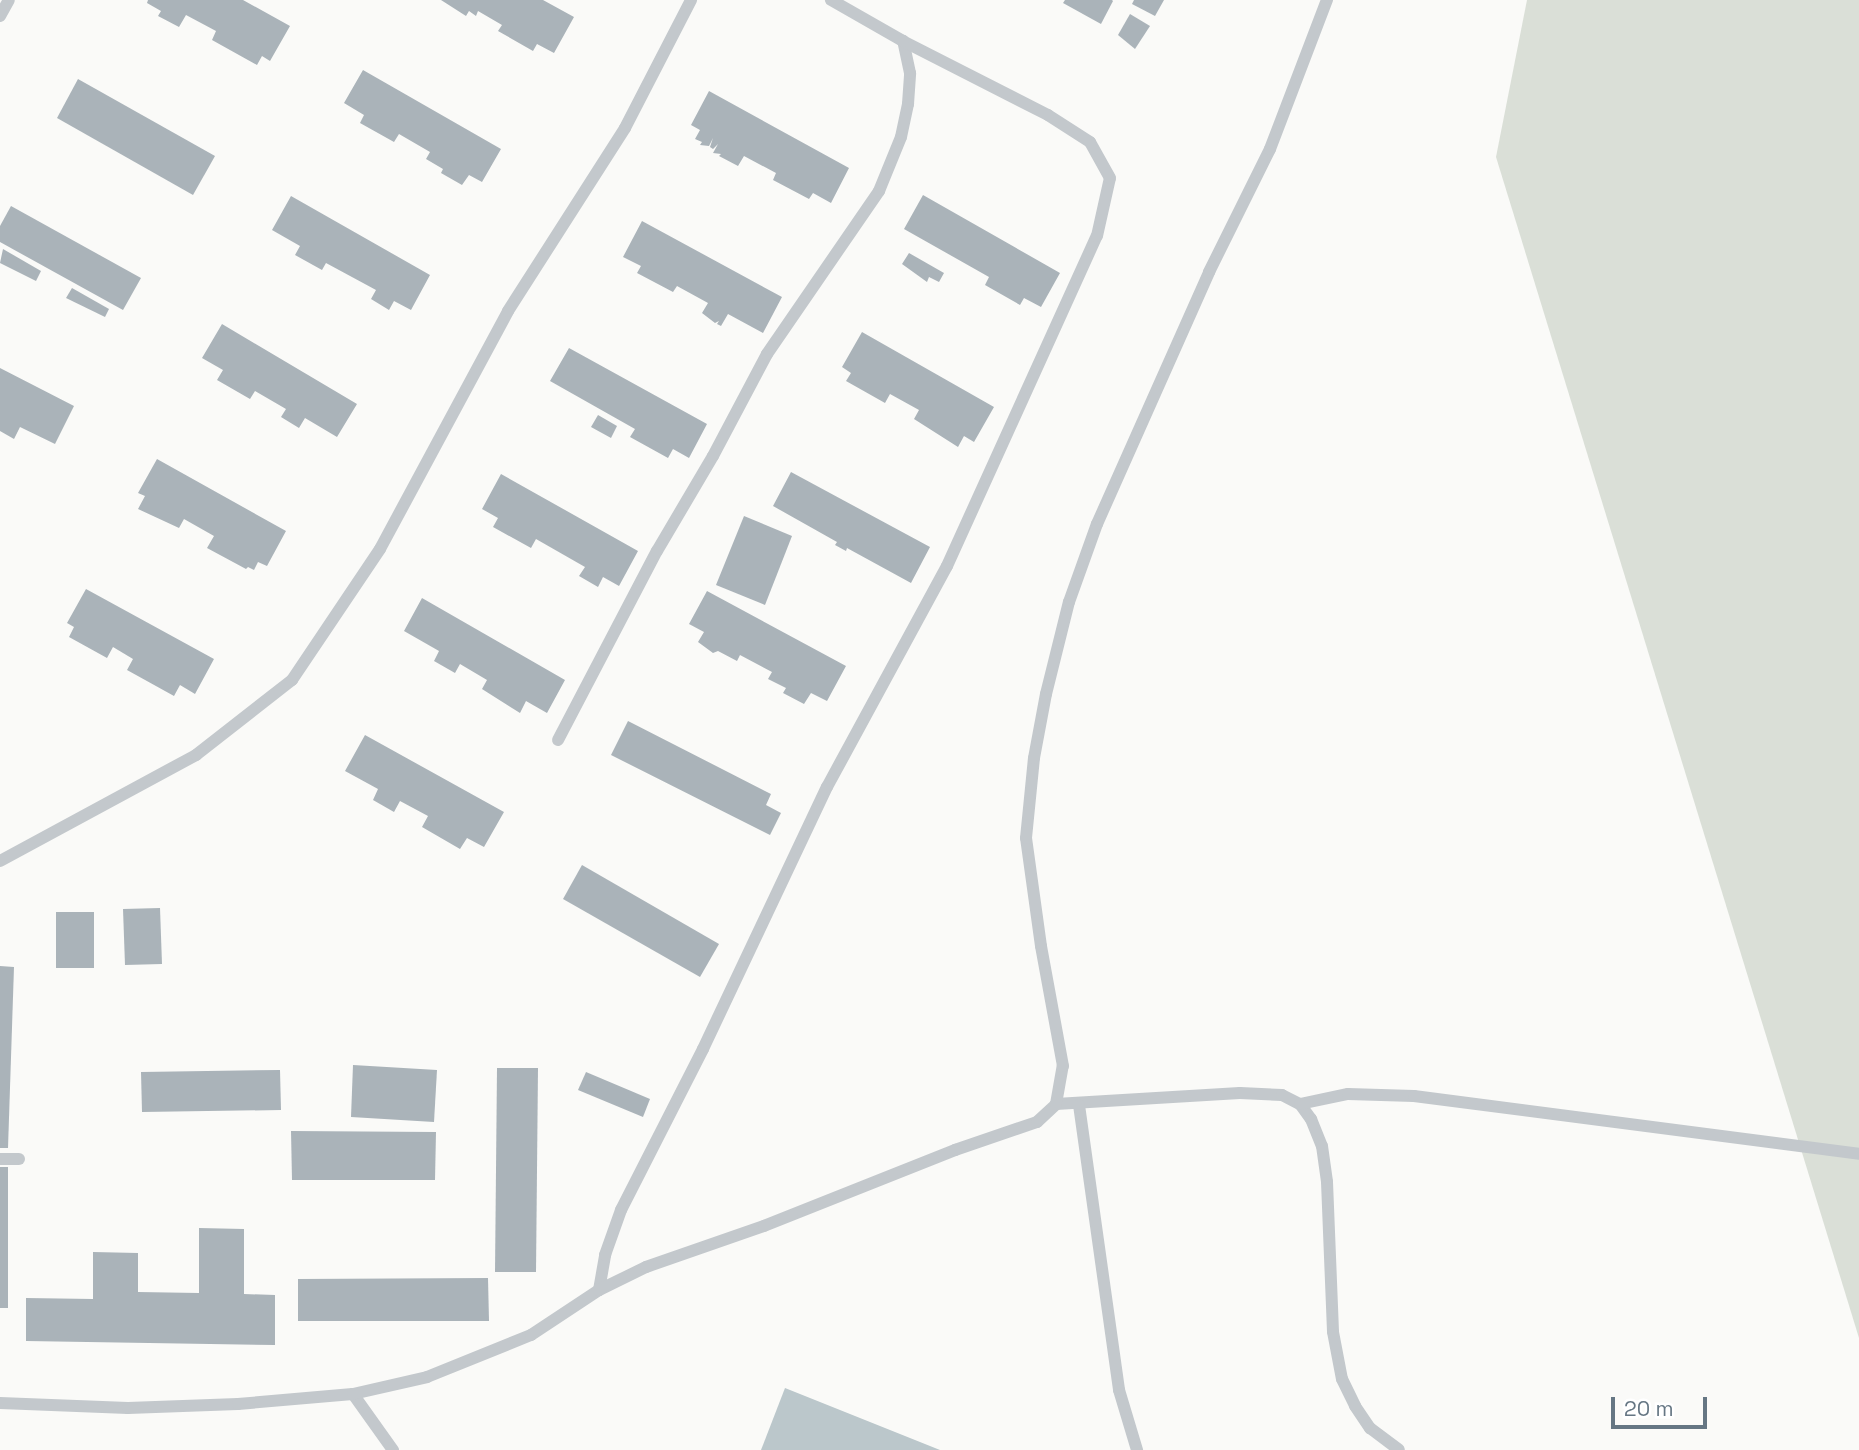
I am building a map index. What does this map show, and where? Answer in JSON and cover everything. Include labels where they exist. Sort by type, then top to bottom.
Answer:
[{"type":"lane","points":[[0,16],[9,0]]},
{"type":"lane","points":[[0,862],[196,755],[292,680],[380,549],[508,311],[625,128],[691,0]]},
{"type":"lane","points":[[599,1290],[605,1255],[621,1210],[703,1049],[827,787],[947,566],[1097,236],[1110,178],[1090,142],[1048,116],[903,41],[831,0]]},
{"type":"lane","points":[[0,1403],[128,1408],[239,1405],[353,1394],[461,1366],[531,1335],[599,1290],[646,1267],[764,1226],[955,1150],[1037,1122],[1056,1104],[1063,1066],[1041,946],[1026,838],[1034,758],[1046,694],[1069,601],[1097,524],[1209,272],[1270,149],[1327,0]]},
{"type":"lane","points":[[558,740],[657,551],[713,456],[767,354],[878,191],[901,137],[908,104],[910,74],[903,41]]},
{"type":"lane","points":[[1056,1104],[1079,1105],[1240,1093],[1282,1096],[1300,1104],[1311,1119],[1322,1146],[1327,1182],[1332,1318],[1342,1379],[1355,1406],[1370,1428],[1399,1450]]},
{"type":"lane","points":[[1300,1104],[1348,1094],[1415,1096],[1859,1154]]},
{"type":"lane","points":[[1079,1105],[1119,1390],[1137,1450]]},
{"type":"lane","points":[[0,1159],[19,1159]]},
{"type":"lane","points":[[353,1394],[393,1450]]},
{"type":"shaded area","points":[[1527,0],[1859,0],[1859,1338],[1496,157]]},
{"type":"shaded area","points":[[785,1388],[940,1450],[761,1450]]},
{"type":"building","points":[[148,0],[243,0],[290,26],[270,61],[262,56],[257,65],[212,40],[216,31],[186,15],[179,27],[158,16],[161,11],[147,3]]},
{"type":"building","points":[[441,0],[543,0],[574,17],[554,53],[537,44],[533,51],[498,31],[502,25],[478,11],[476,16],[469,11],[466,16]]},
{"type":"building","points":[[1065,0],[1113,1],[1101,24],[1063,3]]},
{"type":"building","points":[[1134,0],[1164,0],[1155,16],[1132,4]]},
{"type":"building","points":[[1130,14],[1150,26],[1135,49],[1118,35]]},
{"type":"building","points":[[363,70],[501,149],[482,182],[469,175],[462,185],[441,173],[443,169],[426,159],[430,152],[399,134],[394,142],[360,123],[364,115],[344,103]]},
{"type":"building","points":[[78,79],[215,156],[193,195],[57,118]]},
{"type":"building","points":[[709,91],[849,168],[831,203],[813,193],[809,199],[773,180],[776,173],[744,156],[738,166],[719,156],[721,154],[713,153],[718,144],[713,149],[710,147],[713,138],[709,146],[700,145],[702,142],[695,139],[700,130],[691,125]]},
{"type":"building","points":[[923,195],[1060,273],[1041,307],[1024,298],[1020,305],[985,285],[989,277],[904,229]]},
{"type":"building","points":[[291,196],[430,275],[411,310],[394,301],[389,310],[371,299],[376,290],[326,263],[322,270],[295,255],[300,246],[272,230]]},
{"type":"building","points":[[11,206],[141,278],[123,310],[0,242],[0,226]]},
{"type":"building","points":[[642,221],[782,297],[763,333],[728,314],[721,326],[717,324],[719,321],[715,323],[702,313],[708,303],[677,286],[673,292],[637,273],[641,266],[623,257]]},
{"type":"building","points":[[3,249],[41,271],[36,281],[0,263]]},
{"type":"building","points":[[909,253],[944,273],[939,282],[929,277],[927,282],[902,264]]},
{"type":"building","points":[[72,288],[109,309],[105,317],[66,298]]},
{"type":"building","points":[[222,324],[357,404],[337,437],[305,418],[299,428],[281,417],[286,409],[255,391],[250,399],[217,380],[223,370],[202,358]]},
{"type":"building","points":[[862,332],[994,407],[974,442],[964,436],[958,447],[914,419],[919,410],[890,394],[885,403],[846,381],[851,373],[842,367]]},
{"type":"building","points":[[569,348],[707,424],[689,458],[673,449],[668,458],[630,437],[635,429],[550,381]]},
{"type":"building","points":[[0,368],[74,406],[55,444],[20,427],[14,439],[0,431]]},
{"type":"building","points":[[598,415],[617,426],[611,438],[591,427]]},
{"type":"building","points":[[157,459],[286,531],[267,566],[258,562],[254,570],[248,567],[246,569],[207,548],[214,536],[184,519],[179,528],[138,509],[145,496],[138,493]]},
{"type":"building","points":[[791,472],[930,547],[911,583],[847,548],[846,551],[835,545],[837,542],[773,506]]},
{"type":"building","points":[[501,474],[638,551],[619,586],[603,577],[598,587],[579,576],[585,567],[536,539],[531,548],[493,527],[498,518],[482,509]]},
{"type":"building","points":[[744,516],[792,536],[765,605],[716,585]]},
{"type":"building","points":[[86,589],[214,659],[195,694],[180,685],[174,696],[127,670],[133,659],[113,647],[107,658],[69,637],[74,627],[67,623]]},
{"type":"building","points":[[707,591],[846,666],[827,701],[811,693],[804,704],[783,693],[786,688],[768,679],[772,672],[740,655],[737,661],[718,651],[713,653],[698,642],[704,632],[689,624]]},
{"type":"building","points":[[422,598],[565,680],[547,713],[526,701],[520,713],[482,689],[487,680],[460,664],[455,673],[434,661],[439,651],[404,631]]},
{"type":"building","points":[[628,721],[771,794],[766,805],[781,813],[770,835],[611,755]]},
{"type":"building","points":[[365,735],[504,812],[484,847],[467,838],[460,849],[422,827],[428,816],[400,801],[394,812],[373,800],[378,789],[345,771]]},
{"type":"building","points":[[582,865],[719,944],[700,977],[563,899]]},
{"type":"building","points":[[160,908],[162,964],[125,965],[123,909]]},
{"type":"building","points":[[56,912],[94,912],[94,968],[56,968]]},
{"type":"building","points":[[0,966],[14,967],[8,1148],[0,1148]]},
{"type":"building","points":[[353,1065],[437,1070],[434,1122],[351,1117]]},
{"type":"building","points":[[497,1068],[538,1068],[536,1272],[495,1272]]},
{"type":"building","points":[[280,1070],[281,1110],[142,1112],[141,1072]]},
{"type":"building","points":[[586,1072],[650,1099],[643,1117],[578,1090]]},
{"type":"building","points":[[291,1131],[436,1132],[435,1180],[292,1180]]},
{"type":"building","points":[[0,1167],[8,1167],[8,1308],[0,1308]]},
{"type":"building","points":[[199,1228],[244,1229],[244,1294],[275,1295],[275,1345],[26,1341],[26,1298],[93,1299],[93,1252],[138,1253],[138,1292],[199,1293]]},
{"type":"building","points":[[488,1278],[489,1321],[298,1321],[298,1279]]}]
